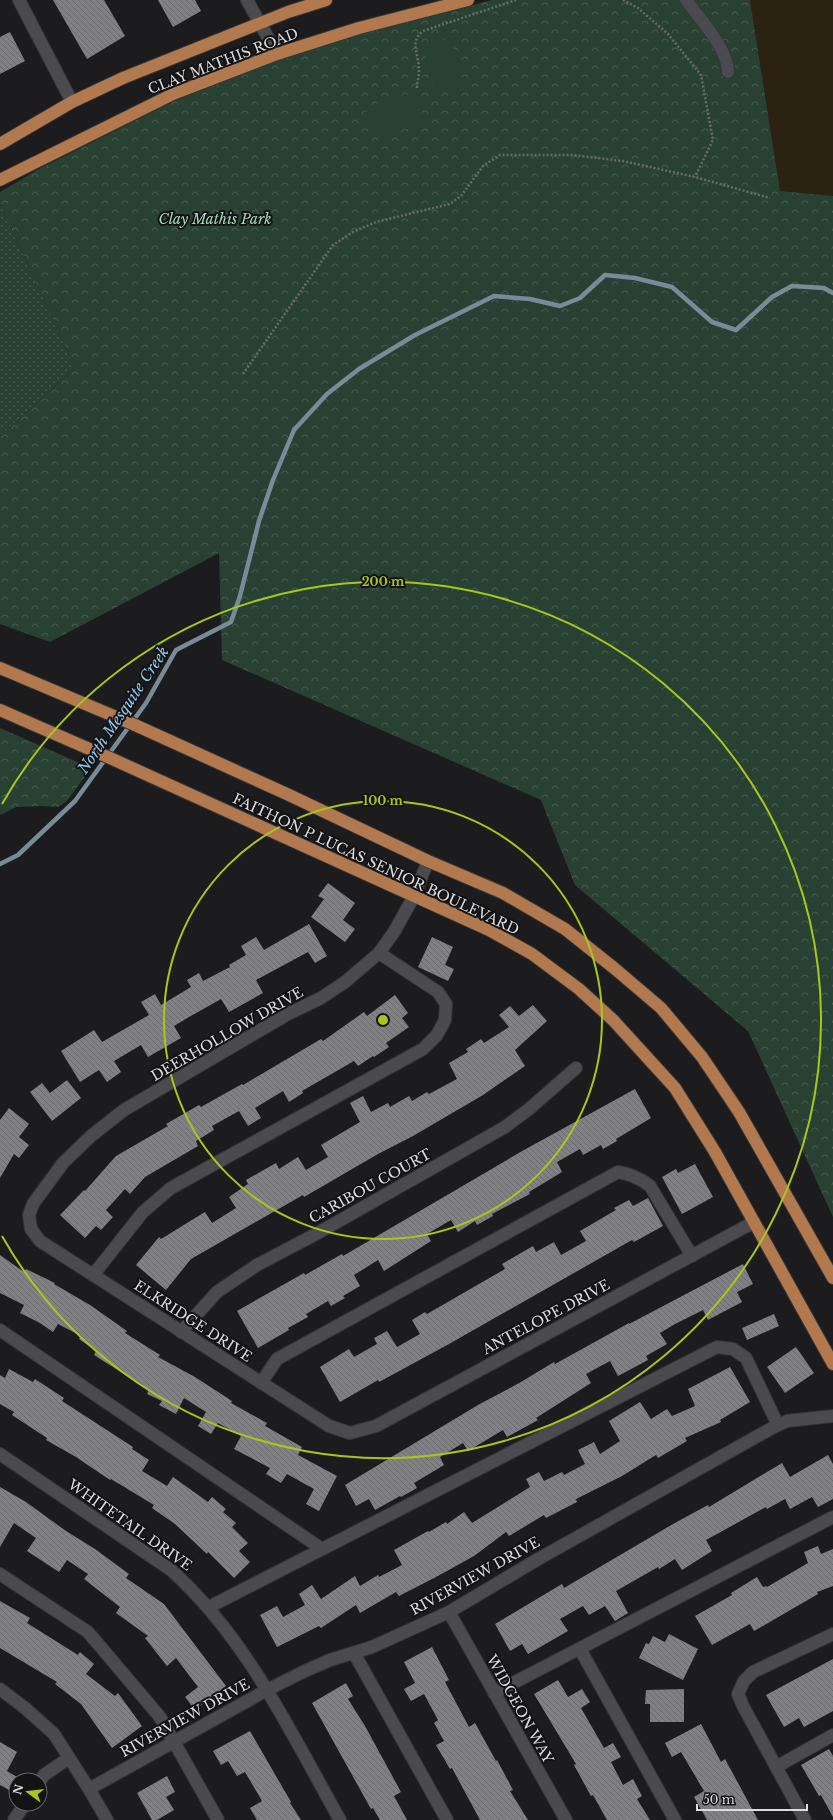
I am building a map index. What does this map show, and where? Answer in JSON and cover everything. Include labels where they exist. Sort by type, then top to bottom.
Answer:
[{"type":"main road","name":"CLAY MATHIS ROAD","points":[[0,144],[72,102],[162,61],[261,24],[288,12],[326,0]]},
{"type":"main road","name":"CLAY MATHIS ROAD","points":[[0,180],[173,94],[277,54],[359,28],[468,0]]},
{"type":"main road","name":"FAITHON P LUCAS SENIOR BOULEVARD","points":[[0,668],[197,753],[428,861],[503,893],[565,929],[661,1008],[702,1057],[739,1112],[833,1278]]},
{"type":"main road","name":"FAITHON P LUCAS SENIOR BOULEVARD","points":[[0,710],[489,930],[532,954],[579,988],[613,1020],[675,1088],[715,1152],[833,1364]]},
{"type":"street","points":[[19,0],[72,102]]},
{"type":"street","points":[[247,0],[277,54]]},
{"type":"street","points":[[686,0],[722,50],[728,67],[728,72]]},
{"type":"street","name":"DEERHOLLOW DRIVE","points":[[29,1223],[29,1215],[33,1204],[64,1162],[91,1136],[124,1110],[288,1014],[321,998],[345,982],[379,953],[394,932],[414,896],[428,861]]},
{"type":"street","points":[[93,1275],[143,1212],[171,1188],[423,1049],[437,1035],[446,1020],[446,1004],[438,992],[379,953]]},
{"type":"street","name":"CARIBOU COURT","points":[[181,1332],[217,1292],[257,1265],[316,1234],[505,1127],[576,1068]]},
{"type":"street","points":[[261,1383],[277,1359],[618,1172],[628,1173],[642,1179],[650,1186],[692,1256]]},
{"type":"street","name":"ANTELOPE DRIVE","points":[[350,1434],[376,1426],[754,1222]]},
{"type":"street","name":"ELKRIDGE DRIVE","points":[[29,1223],[34,1235],[40,1241],[329,1426],[350,1434]]},
{"type":"street","points":[[0,1330],[322,1549]]},
{"type":"street","points":[[209,1607],[717,1347],[733,1349],[746,1358],[778,1425]]},
{"type":"street","name":"RIVERVIEW DRIVE","points":[[89,1789],[267,1690],[330,1660],[372,1647],[449,1612],[540,1558],[778,1425],[787,1421],[831,1419]]},
{"type":"street","name":"WHITETAIL DRIVE","points":[[0,1454],[172,1570],[194,1590],[221,1621],[267,1690],[340,1820]]},
{"type":"street","points":[[494,1693],[833,1517]]},
{"type":"street","points":[[0,1574],[88,1632],[160,1717],[218,1820]]},
{"type":"street","name":"WIDGEON WAY","points":[[449,1612],[566,1820]]},
{"type":"street","points":[[805,1820],[743,1706],[738,1694],[740,1688],[753,1672],[833,1634]]},
{"type":"street","points":[[580,1649],[675,1820]]},
{"type":"street","points":[[354,1653],[447,1820]]},
{"type":"street","points":[[1,1691],[25,1708],[54,1734],[107,1820]]},
{"type":"street","points":[[776,1767],[833,1735]]},
{"type":"street","points":[[48,1772],[69,1758]]},
{"type":"path","points":[[417,88],[419,70],[415,42],[419,34],[516,0]]},
{"type":"path","points":[[623,0],[638,8],[668,34],[701,75],[712,140],[695,177]]},
{"type":"path","points":[[243,374],[333,245],[353,232],[376,222],[450,204],[461,196],[484,166],[500,155],[572,154],[623,161],[695,177],[770,198]]},
{"type":"shaded area","points":[[750,0],[833,0],[833,196],[780,191]]},
{"type":"green space","name":"Clay Mathis Park","points":[[492,0],[750,0],[780,191],[833,196],[833,1217],[748,1031],[575,885],[541,800],[222,660],[219,553],[50,642],[0,624],[0,436],[75,368],[0,204],[0,192],[37,170],[172,102],[267,63],[348,37]]},
{"type":"green space","points":[[452,38],[463,87],[434,93],[423,44]]},
{"type":"green space","points":[[417,92],[425,123],[374,137],[365,107]]},
{"type":"green space","points":[[0,204],[75,368],[0,436]]},
{"type":"green space","points":[[0,728],[91,768],[67,801],[58,807],[16,807],[0,815]]},
{"type":"building","points":[[53,0],[104,0],[125,36],[87,59]]},
{"type":"building","points":[[158,0],[195,0],[201,11],[173,27]]},
{"type":"building","points":[[10,32],[25,61],[0,74],[0,37]]},
{"type":"building","points":[[328,883],[355,903],[343,920],[355,929],[345,942],[311,917],[324,899],[318,896]]},
{"type":"building","points":[[309,924],[327,956],[315,963],[308,952],[256,980],[263,993],[229,1012],[221,999],[189,1017],[174,1026],[181,1038],[148,1057],[141,1045],[114,1061],[121,1072],[107,1082],[99,1070],[80,1082],[61,1051],[94,1030],[102,1042],[149,1015],[141,1002],[155,994],[161,1005],[191,987],[187,980],[199,973],[203,981],[230,967],[229,965],[246,955],[241,946],[256,937],[264,950]]},
{"type":"building","points":[[432,937],[453,947],[445,965],[454,969],[448,981],[418,967]]},
{"type":"building","points":[[395,995],[408,1013],[402,1018],[409,1027],[386,1043],[389,1047],[374,1057],[373,1056],[358,1066],[354,1061],[302,1091],[303,1093],[289,1102],[283,1091],[255,1108],[261,1118],[248,1126],[239,1111],[212,1126],[214,1130],[196,1141],[198,1146],[145,1177],[130,1194],[125,1189],[106,1210],[113,1217],[101,1230],[96,1226],[85,1238],[60,1215],[84,1190],[85,1191],[116,1156],[168,1126],[166,1124],[199,1105],[201,1107],[242,1084],[243,1085],[321,1039],[323,1041],[364,1012],[367,1016]]},
{"type":"building","points":[[533,1005],[547,1021],[515,1050],[525,1066],[483,1095],[413,1136],[378,1154],[304,1197],[303,1195],[191,1259],[166,1290],[136,1265],[159,1237],[161,1239],[205,1212],[212,1223],[236,1208],[229,1197],[248,1184],[246,1180],[276,1163],[279,1169],[298,1157],[306,1170],[328,1157],[321,1145],[360,1122],[350,1103],[363,1096],[371,1112],[388,1103],[390,1107],[409,1096],[412,1101],[427,1092],[429,1094],[457,1079],[449,1063],[468,1052],[466,1049],[481,1039],[484,1043],[509,1027],[499,1015],[510,1006],[519,1016]]},
{"type":"building","points":[[67,1080],[81,1098],[52,1121],[30,1092],[42,1083],[50,1093]]},
{"type":"building","points":[[635,1089],[651,1118],[616,1139],[617,1141],[603,1149],[601,1145],[583,1155],[580,1149],[557,1162],[562,1172],[529,1192],[530,1194],[492,1214],[493,1216],[477,1225],[475,1221],[458,1232],[451,1220],[427,1234],[431,1241],[384,1271],[378,1260],[354,1275],[360,1286],[343,1296],[345,1298],[331,1306],[328,1301],[306,1314],[308,1317],[288,1328],[289,1330],[258,1348],[237,1311],[304,1273],[305,1275],[342,1254],[343,1256],[524,1150]]},
{"type":"building","points":[[9,1108],[29,1124],[19,1137],[29,1145],[19,1158],[14,1154],[0,1178],[0,1120]]},
{"type":"building","points":[[695,1164],[713,1197],[682,1214],[662,1177],[676,1169],[678,1173]]},
{"type":"building","points":[[648,1198],[663,1226],[634,1242],[632,1240],[449,1344],[379,1382],[378,1380],[340,1402],[320,1367],[349,1349],[354,1357],[377,1344],[374,1338],[387,1331],[397,1347],[420,1334],[412,1320],[425,1312],[427,1314],[505,1269],[502,1264],[533,1246],[536,1252],[554,1242],[561,1255],[586,1241],[580,1231],[616,1210],[614,1208],[629,1200],[633,1206]]},
{"type":"building","points":[[0,1255],[24,1272],[26,1269],[55,1283],[54,1284],[90,1305],[127,1331],[125,1333],[160,1355],[158,1357],[195,1377],[232,1401],[231,1403],[267,1423],[265,1426],[302,1447],[298,1455],[337,1476],[319,1511],[306,1504],[314,1489],[287,1474],[281,1483],[266,1474],[270,1468],[234,1449],[241,1436],[218,1423],[211,1434],[198,1426],[206,1412],[184,1398],[176,1414],[159,1405],[162,1401],[147,1394],[149,1390],[94,1355],[96,1351],[79,1339],[81,1336],[58,1324],[53,1332],[40,1323],[20,1313],[24,1305],[0,1293]]},
{"type":"building","points":[[743,1264],[753,1284],[737,1292],[742,1302],[708,1320],[703,1310],[675,1324],[660,1333],[667,1344],[646,1356],[648,1360],[618,1376],[610,1361],[586,1374],[591,1383],[536,1418],[538,1420],[507,1437],[503,1430],[468,1451],[463,1443],[440,1457],[444,1465],[414,1483],[417,1488],[401,1497],[400,1496],[375,1510],[369,1499],[356,1506],[345,1485],[478,1405],[554,1362],[555,1364],[629,1323]]},
{"type":"building","points":[[774,1314],[779,1326],[747,1340],[742,1328]]},
{"type":"building","points":[[796,1347],[814,1373],[785,1393],[767,1367]]},
{"type":"building","points":[[730,1367],[750,1402],[720,1420],[721,1422],[685,1438],[687,1441],[658,1458],[656,1455],[622,1476],[576,1499],[577,1502],[546,1518],[544,1515],[509,1536],[506,1532],[474,1556],[399,1596],[396,1592],[360,1613],[356,1605],[321,1628],[319,1626],[277,1647],[260,1615],[277,1606],[283,1617],[305,1605],[299,1594],[312,1585],[321,1599],[355,1576],[360,1586],[378,1575],[379,1577],[402,1565],[394,1550],[446,1522],[447,1524],[464,1512],[472,1523],[530,1487],[526,1479],[539,1472],[544,1481],[562,1472],[564,1475],[585,1464],[578,1450],[594,1442],[600,1454],[620,1441],[609,1421],[640,1402],[651,1419],[667,1409],[672,1416],[695,1406],[688,1389]]},
{"type":"building","points":[[9,1369],[33,1382],[35,1379],[64,1398],[62,1401],[133,1447],[132,1449],[149,1460],[142,1471],[167,1486],[173,1477],[208,1502],[212,1497],[226,1509],[223,1512],[236,1523],[232,1527],[248,1543],[239,1551],[250,1562],[234,1578],[208,1552],[207,1554],[175,1524],[152,1508],[154,1505],[111,1479],[110,1480],[76,1457],[46,1440],[47,1438],[12,1415],[14,1412],[0,1404],[0,1375],[5,1378]]},
{"type":"building","points":[[828,1455],[833,1464],[833,1499],[818,1507],[812,1497],[790,1509],[785,1499],[767,1509],[766,1507],[706,1540],[712,1551],[682,1570],[675,1559],[616,1591],[628,1613],[615,1621],[605,1606],[589,1615],[583,1606],[560,1619],[568,1631],[528,1654],[522,1644],[510,1651],[495,1624],[562,1584],[564,1588],[673,1524],[708,1505],[709,1507],[782,1463],[790,1477]]},
{"type":"building","points":[[0,1487],[26,1502],[66,1531],[95,1549],[129,1574],[126,1578],[164,1604],[226,1686],[195,1710],[185,1697],[198,1687],[176,1658],[167,1666],[145,1638],[148,1636],[116,1613],[120,1607],[84,1579],[88,1574],[67,1560],[59,1572],[27,1551],[36,1538],[14,1523],[0,1547]]},
{"type":"building","points":[[818,1546],[821,1554],[833,1549],[833,1586],[817,1592],[818,1594],[754,1631],[750,1624],[712,1645],[695,1616],[732,1595],[731,1593],[757,1577],[763,1587],[767,1587],[808,1563],[804,1552]]},
{"type":"building","points":[[0,1601],[30,1618],[27,1623],[78,1655],[80,1652],[94,1664],[86,1674],[115,1696],[118,1693],[142,1726],[112,1748],[81,1704],[55,1684],[57,1682],[0,1648]]},
{"type":"building","points":[[669,1634],[698,1649],[683,1680],[639,1658],[646,1643],[649,1644],[653,1636],[665,1642]]},
{"type":"building","points":[[432,1647],[449,1680],[445,1682],[469,1727],[475,1723],[513,1790],[510,1791],[528,1820],[480,1820],[452,1768],[450,1769],[436,1745],[444,1741],[434,1723],[438,1720],[424,1694],[411,1701],[404,1689],[415,1683],[404,1662]]},
{"type":"building","points":[[833,1659],[833,1711],[804,1727],[799,1718],[784,1727],[766,1695]]},
{"type":"building","points":[[558,1680],[568,1697],[582,1689],[590,1702],[581,1708],[604,1748],[613,1743],[621,1757],[611,1762],[623,1785],[633,1779],[642,1796],[637,1799],[650,1820],[607,1820],[593,1795],[591,1796],[574,1765],[576,1764],[534,1694]]},
{"type":"building","points":[[346,1683],[353,1696],[348,1699],[365,1726],[401,1792],[394,1796],[407,1820],[380,1820],[373,1808],[371,1809],[312,1703]]},
{"type":"building","points":[[684,1689],[684,1722],[650,1722],[650,1704],[645,1704],[646,1690]]},
{"type":"building","points":[[701,1724],[721,1762],[725,1759],[758,1820],[707,1820],[694,1797],[704,1791],[681,1752],[672,1757],[665,1743]]},
{"type":"building","points":[[250,1731],[301,1820],[257,1820],[250,1808],[262,1801],[245,1772],[237,1776],[228,1761],[221,1765],[213,1751]]},
{"type":"building","points":[[0,1742],[17,1752],[7,1771],[9,1772],[8,1789],[0,1785]]},
{"type":"building","points":[[829,1749],[833,1756],[833,1817],[821,1795],[819,1796],[801,1765]]},
{"type":"building","points":[[167,1776],[175,1792],[166,1797],[174,1810],[157,1820],[152,1820],[137,1793]]},
{"type":"waterway","name":"North Mesquite Creek","points":[[0,864],[18,855],[75,801],[146,703],[176,650],[231,622],[240,596],[259,521],[273,480],[294,430],[327,394],[359,369],[415,335],[494,296],[530,299],[560,306],[580,298],[605,275],[635,278],[672,287],[712,322],[736,330],[772,297],[792,286],[824,288],[833,293]]}]
